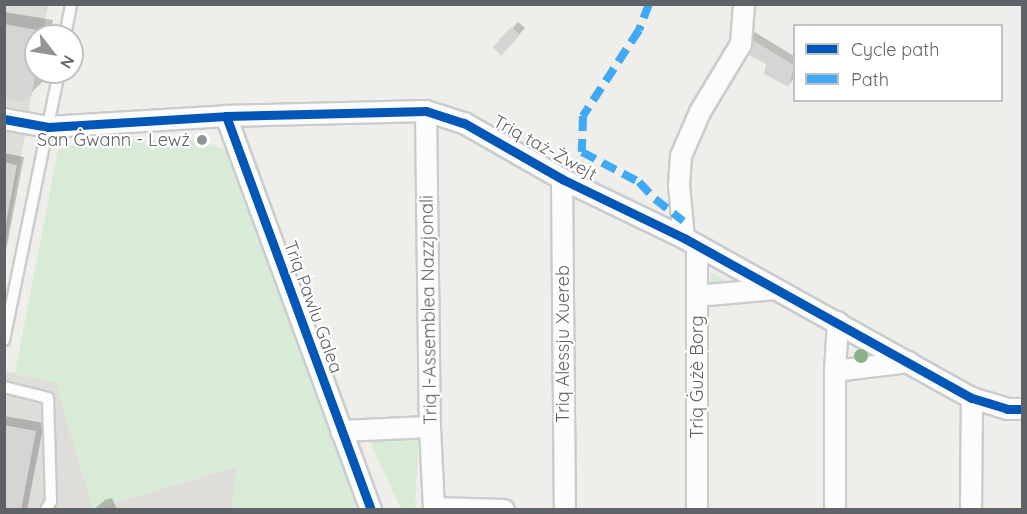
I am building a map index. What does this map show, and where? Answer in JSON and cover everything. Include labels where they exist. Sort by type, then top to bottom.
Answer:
[{"type":"street","name":"Triq Ġużè Borg","points":[[698,510],[697,296],[691,241],[679,186],[681,156],[700,112],[741,44],[744,4]]},
{"type":"street","name":"Triq taż-Żwejt","points":[[4,119],[48,127],[226,116],[426,111],[464,123],[562,178],[691,241],[972,398],[1007,409],[1023,409]]},
{"type":"street","name":"Triq l-Assemblea Nazzjonali","points":[[426,111],[430,427],[434,509]]},
{"type":"street","name":"Triq Pawlu Galea","points":[[226,116],[371,510]]},
{"type":"street","name":"Triq Alessju Xuereb","points":[[562,178],[565,510]]},
{"type":"street","points":[[697,296],[775,289]]},
{"type":"street","points":[[835,510],[834,371],[838,322]]},
{"type":"street","points":[[834,371],[908,362]]},
{"type":"street","points":[[971,510],[972,398]]},
{"type":"street","points":[[341,431],[430,427]]},
{"type":"street","points":[[434,509],[504,510]]},
{"type":"lane","points":[[67,24],[71,4]]},
{"type":"lane","points":[[4,340],[56,84]]},
{"type":"lane","points":[[4,387],[48,398],[51,501],[46,510]]},
{"type":"shaded area","points":[[5,5],[48,5],[44,24],[24,24],[24,84],[34,84],[5,250]]},
{"type":"shaded area","points":[[4,371],[56,383],[93,509],[5,509]]},
{"type":"shaded area","points":[[238,466],[231,509],[94,510],[101,507]]},
{"type":"green space","points":[[202,140],[225,150],[357,509],[231,509],[237,466],[93,509],[56,383],[15,373],[58,150],[81,142]]},
{"type":"green space","points":[[711,272],[738,287],[710,287]]},
{"type":"green space","points":[[419,439],[415,509],[401,509],[370,442]]},
{"type":"building","points":[[4,24],[24,28],[24,84],[34,84],[32,94],[21,102],[4,98]]},
{"type":"building","points":[[511,27],[520,35],[501,56],[493,47]]},
{"type":"building","points":[[746,36],[793,64],[789,87],[764,74],[766,64],[743,52]]},
{"type":"building","points":[[4,162],[17,165],[6,223],[4,223]]},
{"type":"building","points":[[4,425],[36,431],[21,510],[4,510]]},
{"type":"marked path","points":[[649,4],[639,30],[583,116],[582,152],[639,182],[655,199],[683,221]]},
{"type":"cycle path","points":[[4,119],[48,127],[226,116],[426,111],[464,123],[562,179],[684,238],[972,398],[1007,409],[1022,409]]},
{"type":"cycle path","points":[[226,116],[371,510]]},
{"type":"place","name":"San Ġwann - Lewż","points":[[202,140]]}]
